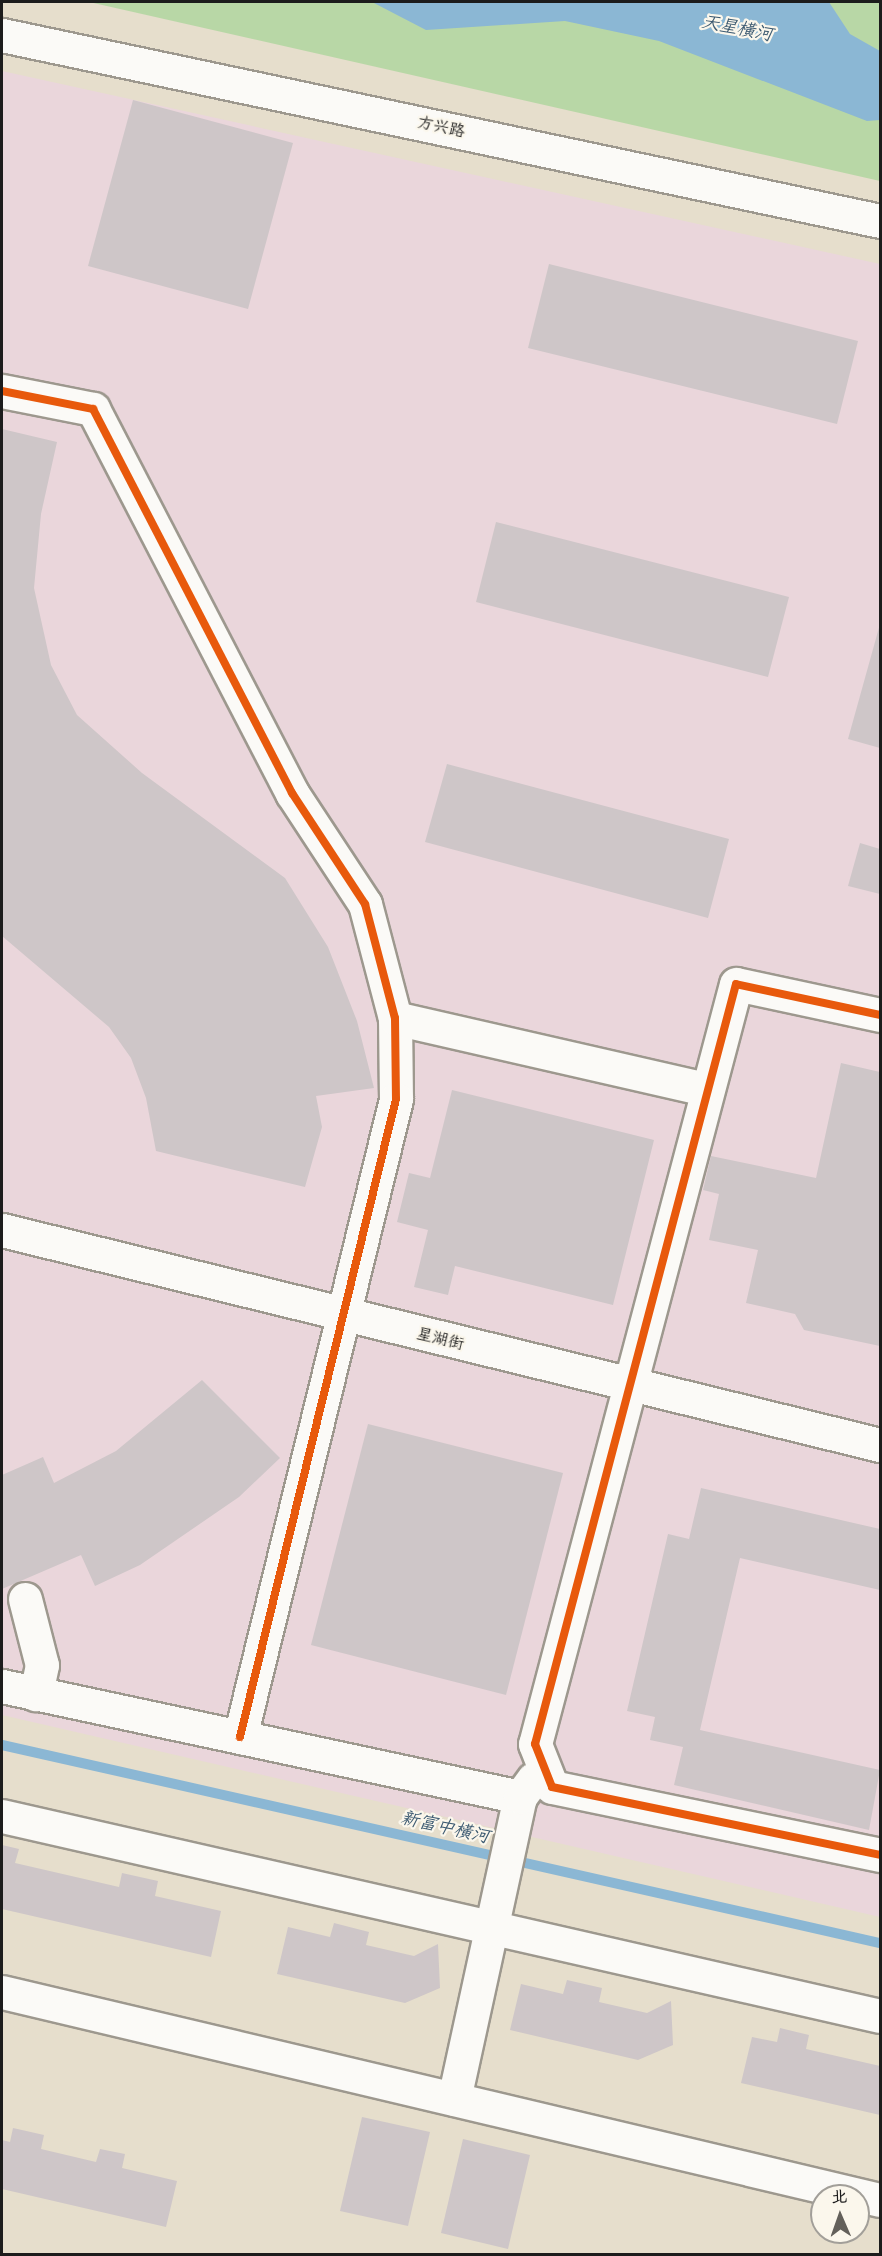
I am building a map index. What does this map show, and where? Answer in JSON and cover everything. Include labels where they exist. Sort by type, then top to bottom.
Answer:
[{"type":"street","name":"方兴路","points":[[2,35],[880,221]]},
{"type":"street","points":[[2,391],[93,409],[292,793],[364,904],[395,1018],[396,1098],[240,1737]]},
{"type":"street","points":[[880,1015],[736,984],[705,1089],[631,1388],[535,1744],[552,1787],[880,1855]]},
{"type":"street","points":[[395,1018],[705,1089]]},
{"type":"street","name":"星湖街","points":[[2,1230],[631,1388],[880,1445]]},
{"type":"street","points":[[25,1599],[42,1665],[36,1694]]},
{"type":"street","points":[[2,1686],[240,1737],[517,1809]]},
{"type":"street","points":[[454,2099],[517,1809],[543,1765]]},
{"type":"street","points":[[2,1815],[491,1930],[880,2016]]},
{"type":"street","points":[[2,1992],[880,2200]]},
{"type":"shaded area","points":[[2,71],[880,264],[880,1917],[2,1715]]},
{"type":"green space","points":[[89,2],[880,2],[880,181]]},
{"type":"water","name":"天星横河","points":[[372,2],[829,2],[850,34],[880,51],[880,120],[867,121],[659,41],[565,21],[426,30]]},
{"type":"building","points":[[133,100],[293,143],[248,309],[88,266]]},
{"type":"building","points":[[549,264],[858,341],[837,424],[528,348]]},
{"type":"building","points":[[2,429],[57,442],[41,514],[34,588],[51,665],[77,715],[142,773],[285,878],[328,947],[357,1021],[374,1088],[316,1096],[322,1127],[305,1187],[156,1151],[146,1098],[131,1058],[109,1027],[2,936]]},
{"type":"building","points":[[496,522],[789,597],[768,677],[476,602]]},
{"type":"building","points":[[880,624],[880,748],[848,739]]},
{"type":"building","points":[[447,764],[729,839],[708,918],[425,842]]},
{"type":"building","points":[[860,843],[880,849],[880,894],[848,886]]},
{"type":"building","points":[[841,1063],[880,1072],[880,1346],[804,1330],[795,1314],[746,1303],[758,1250],[709,1240],[719,1194],[703,1190],[711,1156],[816,1178]]},
{"type":"building","points":[[452,1090],[654,1140],[613,1305],[455,1266],[448,1295],[414,1287],[428,1230],[397,1222],[409,1173],[430,1178]]},
{"type":"building","points":[[202,1380],[280,1458],[239,1497],[140,1565],[95,1586],[81,1555],[2,1589],[2,1475],[43,1457],[54,1483],[116,1451]]},
{"type":"building","points":[[368,1424],[563,1473],[506,1695],[311,1645]]},
{"type":"building","points":[[701,1488],[880,1529],[880,1590],[740,1558],[700,1730],[880,1770],[869,1830],[674,1785],[683,1747],[650,1740],[655,1717],[627,1711],[668,1534],[689,1539]]},
{"type":"building","points":[[2,1845],[19,1849],[15,1863],[119,1887],[122,1873],[158,1881],[155,1896],[221,1911],[211,1957],[2,1909]]},
{"type":"building","points":[[334,1923],[369,1932],[366,1945],[414,1956],[438,1944],[440,1988],[405,2003],[277,1974],[288,1927],[330,1937]]},
{"type":"building","points":[[567,1980],[602,1988],[599,2002],[647,2013],[671,2001],[673,2045],[638,2060],[510,2030],[521,1984],[563,1994]]},
{"type":"building","points":[[780,2028],[809,2035],[806,2049],[880,2066],[880,2115],[741,2083],[752,2037],[777,2042]]},
{"type":"building","points":[[362,2117],[430,2132],[408,2226],[340,2211]]},
{"type":"building","points":[[13,2128],[44,2135],[41,2149],[96,2162],[100,2149],[125,2154],[122,2168],[177,2181],[166,2227],[2,2189],[2,2140],[10,2142]]},
{"type":"building","points":[[463,2139],[530,2155],[508,2249],[441,2233]]},
{"type":"waterway","name":"新富中横河","points":[[2,1745],[880,1943]]},
{"type":"cycle path","points":[[2,391],[93,409],[292,793],[365,904],[395,1018],[396,1099],[240,1737]]},
{"type":"cycle path","points":[[880,1015],[736,984],[535,1744],[552,1787],[880,1855]]}]
